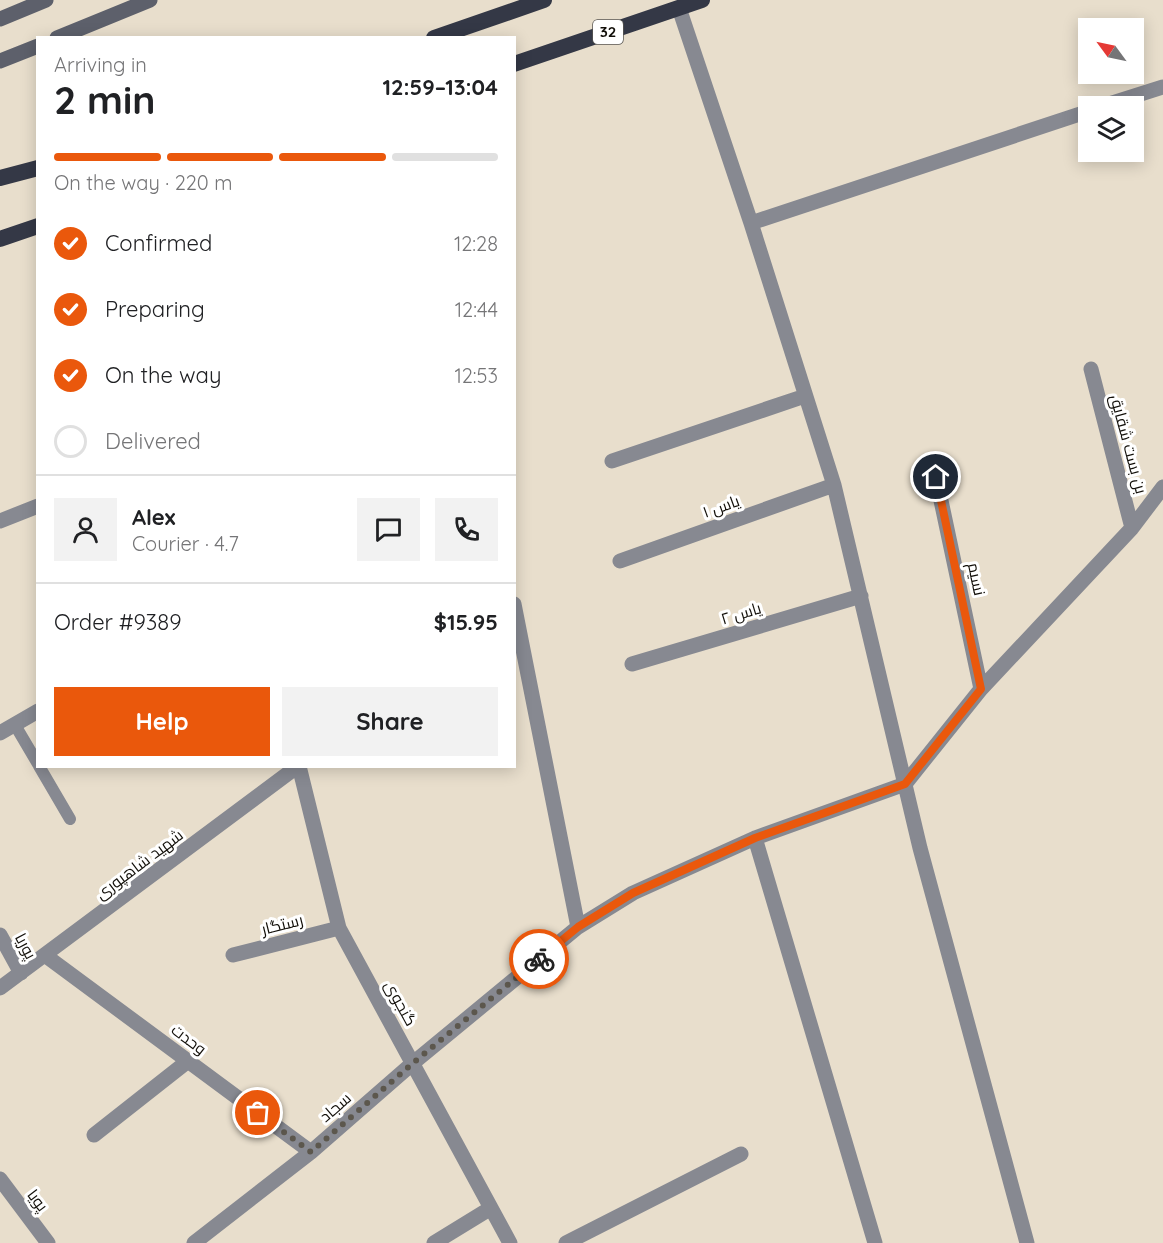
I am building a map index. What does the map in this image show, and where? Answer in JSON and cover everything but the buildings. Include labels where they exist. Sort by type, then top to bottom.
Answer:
[{"type":"highway","points":[[440,36],[544,0]]},
{"type":"highway","name":"32","points":[[516,63],[702,0]]},
{"type":"highway","points":[[0,178],[36,169]]},
{"type":"highway","points":[[0,238],[36,227]]},
{"type":"main road","points":[[0,19],[46,0]]},
{"type":"main road","points":[[62,36],[150,0]]},
{"type":"main road","points":[[0,61],[36,47]]},
{"type":"street","points":[[679,8],[751,223],[834,485],[905,784],[1027,1243]]},
{"type":"street","points":[[1135,96],[1163,87]]},
{"type":"street","points":[[751,223],[1078,115]]},
{"type":"street","name":"بن بست شقایق","points":[[1091,369],[1132,528]]},
{"type":"street","points":[[612,461],[805,396]]},
{"type":"street","name":"نسیم","points":[[936,477],[981,689]]},
{"type":"street","name":"یاس ۱","points":[[621,561],[834,485]]},
{"type":"street","points":[[905,784],[981,689],[1132,528],[1163,487]]},
{"type":"street","points":[[0,521],[36,507]]},
{"type":"street","name":"یاس ۲","points":[[632,664],[861,596]]},
{"type":"street","points":[[516,614],[578,927]]},
{"type":"street","points":[[0,733],[36,712]]},
{"type":"street","name":"شهید شاهپوری","points":[[0,988],[46,956],[295,768]]},
{"type":"street","name":"گنجوی","points":[[299,768],[339,928],[510,1243]]},
{"type":"street","name":"سجاد","points":[[194,1243],[311,1152],[413,1063],[578,927],[633,893],[755,838],[905,784]]},
{"type":"street","points":[[755,838],[875,1243]]},
{"type":"street","name":"رستگار","points":[[233,955],[339,928]]},
{"type":"street","name":"پوریا","points":[[0,935],[21,974]]},
{"type":"street","name":"وحدت","points":[[46,956],[311,1152]]},
{"type":"street","points":[[94,1135],[188,1061]]},
{"type":"street","points":[[566,1243],[741,1154]]},
{"type":"street","name":"پویا","points":[[0,1179],[48,1243]]},
{"type":"street","points":[[434,1243],[491,1208]]},
{"type":"lane","points":[[15,725],[36,762]]},
{"type":"lane","points":[[40,768],[70,819]]},
{"type":"way so far","points":[[258,1113],[311,1152],[413,1063],[539,959]]},
{"type":"route","points":[[539,959],[578,927],[633,893],[755,838],[905,784],[981,689],[936,477]]}]
